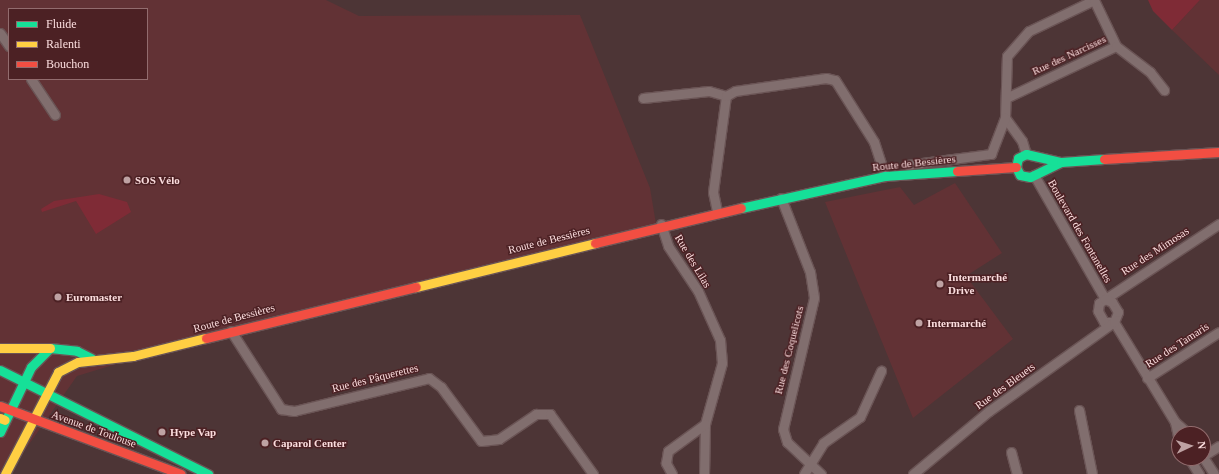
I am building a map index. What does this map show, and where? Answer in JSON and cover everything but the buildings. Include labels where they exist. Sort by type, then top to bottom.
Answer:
[{"type":"main road","points":[[1061,162],[1036,173],[1020,175],[1016,167],[1018,158],[1026,154],[1037,159],[1061,162],[1219,152]]},
{"type":"main road","points":[[1036,173],[1037,159]]},
{"type":"main road","name":"Route de Bessières","points":[[5,474],[32,419],[58,372],[91,358],[133,356],[661,224],[885,176],[1016,167]]},
{"type":"main road","name":"Route de Bessières","points":[[0,348],[36,345],[77,351],[91,358]]},
{"type":"main road","points":[[0,432],[3,419],[10,410],[33,364],[50,348]]},
{"type":"main road","points":[[0,370],[24,380],[46,393]]},
{"type":"main road","name":"Avenue de Toulouse","points":[[46,393],[208,474]]},
{"type":"main road","name":"Avenue de Toulouse","points":[[0,406],[181,474]]},
{"type":"street","name":"Rue des Narcisses","points":[[907,165],[991,154],[1005,118],[1008,97],[1005,65],[1022,36],[1094,0],[1116,46],[1008,97]]},
{"type":"street","points":[[0,33],[8,45]]},
{"type":"street","points":[[1116,46],[1150,72],[1164,90]]},
{"type":"street","points":[[643,98],[709,91],[726,96],[735,91],[818,79],[835,80],[874,142],[885,176]]},
{"type":"street","points":[[32,80],[55,114]]},
{"type":"street","points":[[717,211],[713,192],[726,96]]},
{"type":"street","points":[[1005,118],[1020,137],[1026,154]]},
{"type":"street","name":"Boulevard des Fontanelles","points":[[1036,173],[1105,299],[1112,302],[1118,312],[1114,322]]},
{"type":"street","name":"Rue des Coquelicots","points":[[781,198],[814,286],[813,309],[782,429],[787,442],[809,465],[822,474]]},
{"type":"street","name":"Rue des Lilas","points":[[661,224],[668,246],[698,291],[720,340],[720,376],[705,424],[704,474]]},
{"type":"street","name":"Rue des Mimosas","points":[[1105,299],[1219,224]]},
{"type":"street","name":"Boulevard des Fontanelles","points":[[1105,299],[1099,303],[1098,311],[1104,322],[1114,322]]},
{"type":"street","name":"Boulevard des Fontanelles","points":[[1114,322],[1147,378],[1175,422],[1180,426]]},
{"type":"street","name":"Rue des Bleuets","points":[[913,474],[989,411],[1114,322]]},
{"type":"street","name":"Rue des Pâquerettes","points":[[231,331],[281,409],[294,411],[429,378],[441,387],[481,441],[499,439],[536,414],[550,414],[593,474]]},
{"type":"street","name":"Rue des Tamaris","points":[[1147,378],[1219,332]]},
{"type":"street","points":[[804,474],[823,443],[860,417],[881,371]]},
{"type":"street","points":[[1079,410],[1092,474]]},
{"type":"street","name":"Boulevard des Fontanelles","points":[[1175,422],[1176,426]]},
{"type":"street","points":[[672,474],[666,463],[668,451],[705,424]]},
{"type":"street","points":[[1010,452],[1017,474]]},
{"type":"shaded area","points":[[0,0],[326,0],[359,16],[580,15],[650,188],[657,230],[261,320],[77,376],[18,460],[0,474]]},
{"type":"shaded area","points":[[1148,0],[1200,0],[1172,30],[1153,11]]},
{"type":"shaded area","points":[[1200,0],[1219,0],[1219,75],[1172,30]]},
{"type":"shaded area","points":[[955,183],[1002,253],[966,276],[1013,339],[913,418],[825,202],[900,187],[914,205]]},
{"type":"shaded area","points":[[99,194],[127,202],[131,212],[96,234],[76,201],[42,212],[41,209],[54,201]]},
{"type":"traffic: fast","points":[[1061,162],[1030,177],[1020,175],[1016,167],[1018,158],[1026,154],[1061,162],[1104,159]]},
{"type":"traffic: fast","points":[[741,208],[885,176],[957,171]]},
{"type":"traffic: fast","points":[[0,432],[31,367],[50,348],[77,351],[91,358]]},
{"type":"traffic: fast","points":[[0,370],[208,474]]},
{"type":"traffic: slow","points":[[416,287],[595,243]]},
{"type":"traffic: slow","points":[[5,474],[58,372],[78,362],[133,356],[206,338]]},
{"type":"traffic: slow","points":[[0,348],[50,348]]},
{"type":"traffic: slow","points":[[0,418],[5,420]]},
{"type":"traffic: jam","points":[[1104,159],[1219,152]]},
{"type":"traffic: jam","points":[[957,171],[1016,167]]},
{"type":"traffic: jam","points":[[595,243],[741,208]]},
{"type":"traffic: jam","points":[[206,338],[416,287]]},
{"type":"traffic: jam","points":[[0,406],[181,474]]},
{"type":"place","name":"SOS Vélo","points":[[127,180]]},
{"type":"place","name":"Intermarché Drive","points":[[940,284]]},
{"type":"place","name":"Euromaster","points":[[58,297]]},
{"type":"place","name":"Intermarché","points":[[919,323]]},
{"type":"place","name":"Hype Vap","points":[[162,432]]},
{"type":"place","name":"Caparol Center","points":[[265,443]]}]
